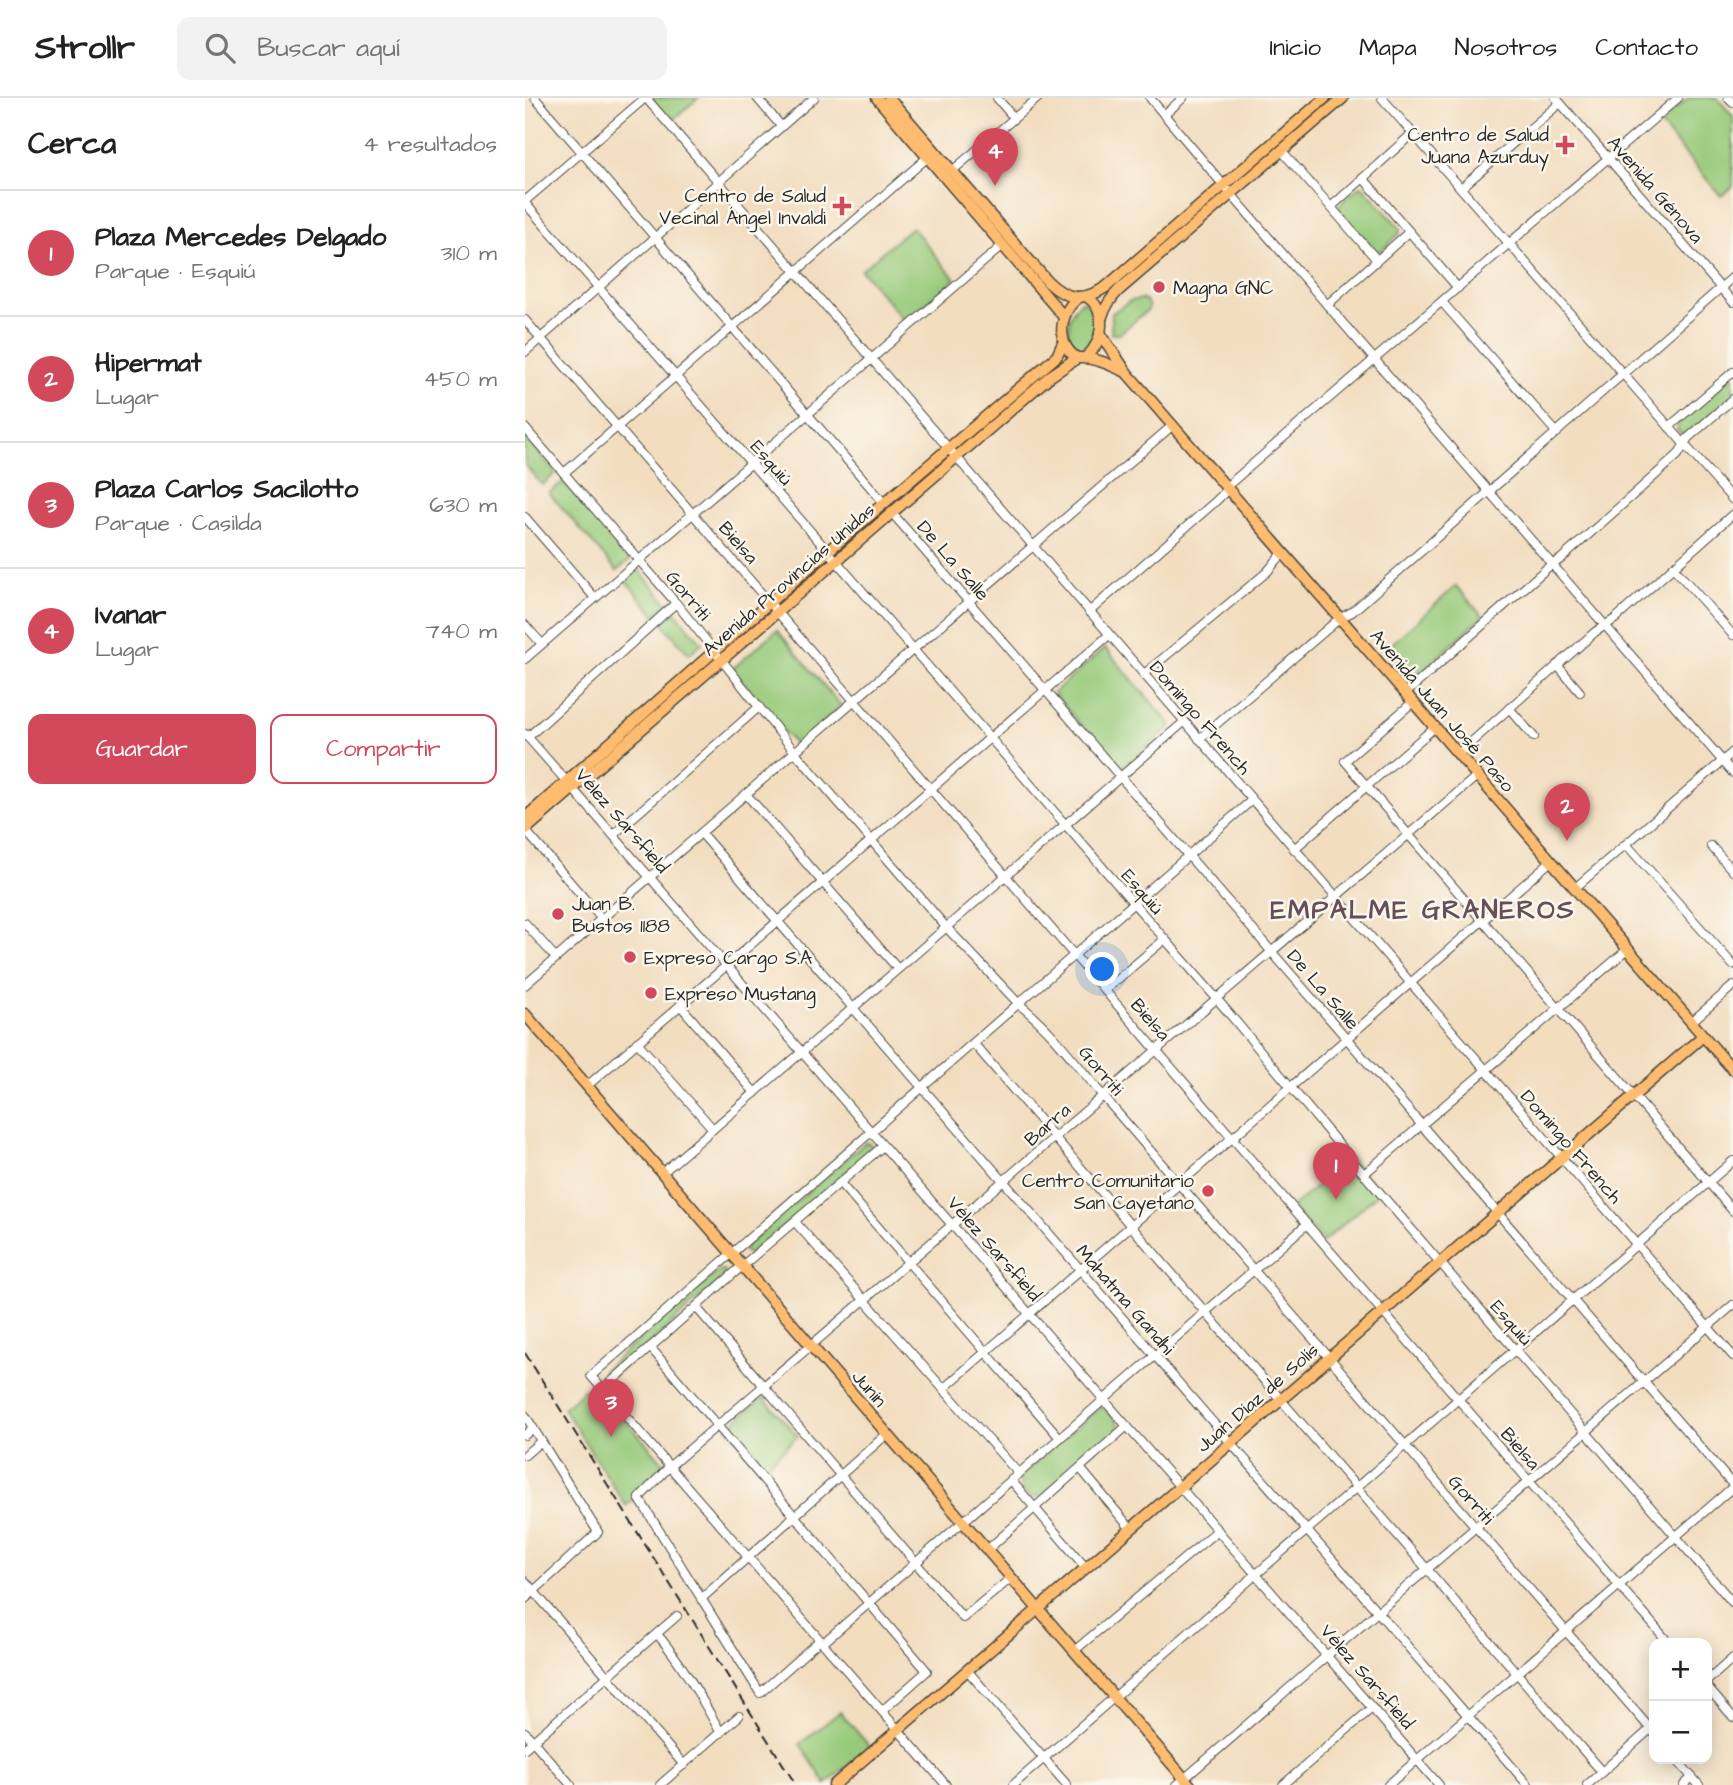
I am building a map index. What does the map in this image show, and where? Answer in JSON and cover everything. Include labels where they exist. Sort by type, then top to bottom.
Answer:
[{"type":"main road","points":[[877,98],[933,156],[952,171],[1048,282],[1067,296],[1096,294],[1227,190],[1282,151],[1343,98]]},
{"type":"main road","points":[[889,98],[1003,245],[1064,317]]},
{"type":"main road","points":[[1082,296],[1069,306],[1064,317],[1063,343],[1066,349],[1082,358],[1093,351],[1098,343],[1101,319],[1112,296],[1325,98]]},
{"type":"main road","points":[[1082,296],[1097,306],[1101,319]]},
{"type":"main road","name":"Avenida Juan José Paso","points":[[1100,333],[1127,373],[1733,1070]]},
{"type":"main road","name":"Avenida Provincias Unidas","points":[[525,830],[570,786],[774,607],[836,561],[892,513],[952,453],[1057,356],[1063,343]]},
{"type":"main road","name":"Avenida Provincias Unidas","points":[[774,607],[828,551],[884,503],[1049,377],[1082,358]]},
{"type":"main road","name":"Avenida Juan José Paso","points":[[1082,358],[1102,361],[1127,373]]},
{"type":"main road","name":"Avenida Provincias Unidas","points":[[525,818],[570,786]]},
{"type":"main road","name":"Junín","points":[[525,1014],[1074,1651],[1184,1783]]},
{"type":"main road","name":"Juan Díaz de Solís","points":[[834,1785],[1703,1036]]},
{"type":"street","points":[[535,98],[884,503]]},
{"type":"street","points":[[525,202],[645,98]]},
{"type":"street","name":"Domingo French","points":[[645,98],[1733,1356]]},
{"type":"street","points":[[757,98],[781,126]]},
{"type":"street","points":[[525,352],[814,98]]},
{"type":"street","points":[[997,98],[1014,118]]},
{"type":"street","points":[[952,171],[1038,98]]},
{"type":"street","points":[[1150,98],[1733,773]]},
{"type":"street","points":[[1164,114],[1183,98]]},
{"type":"street","points":[[1382,98],[1733,500]]},
{"type":"street","points":[[1089,612],[1216,501],[1226,487],[1678,98]]},
{"type":"street","points":[[1728,98],[1733,103]]},
{"type":"street","points":[[1461,188],[1558,100]]},
{"type":"street","name":"Avenida Génova","points":[[1558,100],[1733,302]]},
{"type":"street","points":[[1331,207],[1413,133]]},
{"type":"street","points":[[1282,151],[1377,260]]},
{"type":"street","points":[[564,474],[933,156]]},
{"type":"street","points":[[1363,178],[1458,288]]},
{"type":"street","name":"Esquiú","points":[[525,202],[1217,999],[1733,1603]]},
{"type":"street","points":[[1327,305],[1409,232]]},
{"type":"street","points":[[525,659],[1003,245]]},
{"type":"street","points":[[1199,739],[1490,493],[1733,277]]},
{"type":"street","points":[[1442,302],[1557,433]]},
{"type":"street","name":"Bielsa","points":[[525,320],[1665,1638]]},
{"type":"street","points":[[1669,427],[1733,372]]},
{"type":"street","points":[[1733,399],[1688,438],[1678,455],[1552,565],[1345,761],[1733,1210]]},
{"type":"street","points":[[525,985],[1173,425]]},
{"type":"street","name":"Gorriti","points":[[525,428],[676,603],[795,752],[946,927],[1054,1037],[1649,1725]]},
{"type":"street","name":"De La Salle","points":[[892,513],[1733,1486]]},
{"type":"street","points":[[1458,754],[1733,514]]},
{"type":"street","points":[[525,517],[595,598]]},
{"type":"street","points":[[1144,674],[1267,572],[1283,553]]},
{"type":"street","points":[[1673,567],[1733,635]]},
{"type":"street","points":[[526,735],[676,603]]},
{"type":"street","points":[[525,625],[542,644]]},
{"type":"street","points":[[587,1086],[1109,635]]},
{"type":"street","points":[[1557,666],[1580,692]]},
{"type":"street","points":[[613,835],[759,707]]},
{"type":"street","points":[[1509,708],[1534,737]]},
{"type":"street","points":[[662,1173],[1184,722]]},
{"type":"street","points":[[1294,849],[1435,727]]},
{"type":"street","name":"Vélez Sarsfield","points":[[526,735],[1440,1785]]},
{"type":"street","points":[[1575,888],[1733,752]]},
{"type":"street","name":"Barra","points":[[701,1599],[639,1498],[670,1466],[1477,776]]},
{"type":"street","points":[[746,794],[898,969]]},
{"type":"street","points":[[946,1785],[591,1376],[1020,1005],[1252,800]]},
{"type":"street","points":[[525,830],[602,919]]},
{"type":"street","name":"Mahatma Gandhi","points":[[701,833],[1528,1785]]},
{"type":"street","points":[[1626,844],[1733,965]]},
{"type":"street","points":[[1711,846],[1733,872]]},
{"type":"street","points":[[943,1389],[1551,861]]},
{"type":"street","points":[[525,923],[556,958]]},
{"type":"street","points":[[1105,990],[1165,939]]},
{"type":"street","points":[[1364,1174],[1627,949]]},
{"type":"street","points":[[1691,1023],[1733,986]]},
{"type":"street","points":[[680,1005],[755,1093]]},
{"type":"street","points":[[637,1042],[713,1129]]},
{"type":"street","points":[[974,1045],[1602,1772]]},
{"type":"street","points":[[603,1390],[742,1266],[883,1146]]},
{"type":"street","points":[[1013,1785],[1733,1161]]},
{"type":"street","points":[[840,1183],[1059,1438]]},
{"type":"street","points":[[795,1222],[1019,1474]]},
{"type":"street","points":[[887,1434],[701,1599],[760,1693],[869,1603],[1307,1224]]},
{"type":"street","points":[[1184,1783],[1377,1612],[1733,1305]]},
{"type":"street","points":[[696,1307],[963,1619],[1011,1578]]},
{"type":"street","points":[[650,1347],[927,1671],[882,1711]]},
{"type":"street","points":[[525,1415],[599,1532],[525,1599]]},
{"type":"street","points":[[987,1550],[1127,1426]]},
{"type":"street","points":[[525,1435],[533,1428]]},
{"type":"street","points":[[525,1455],[541,1441]]},
{"type":"street","points":[[1080,1468],[1131,1529]]},
{"type":"street","points":[[1011,1480],[1086,1568]]},
{"type":"street","points":[[1388,1785],[1733,1486]]},
{"type":"street","points":[[1074,1651],[1218,1530]]},
{"type":"street","points":[[525,1581],[684,1765]]},
{"type":"street","points":[[525,1748],[677,1616]]},
{"type":"street","points":[[657,1634],[673,1651],[720,1733]]},
{"type":"street","points":[[1712,1677],[1733,1658]]},
{"type":"street","points":[[967,1670],[1067,1785]]},
{"type":"street","points":[[1712,1693],[1733,1717]]},
{"type":"street","points":[[1283,1785],[1372,1707]]},
{"type":"street","points":[[662,1785],[739,1716]]},
{"type":"street","points":[[525,1732],[571,1785]]},
{"type":"street","points":[[1587,1785],[1649,1733]]},
{"type":"street","points":[[1680,1764],[1699,1785]]},
{"type":"street","points":[[1683,1785],[1692,1777]]},
{"type":"green space","points":[[650,98],[698,98],[670,122]]},
{"type":"green space","points":[[1688,98],[1717,98],[1733,116],[1733,186],[1721,196],[1659,123]]},
{"type":"green space","points":[[1360,186],[1400,228],[1400,233],[1381,251],[1375,251],[1338,209]]},
{"type":"green space","points":[[912,227],[955,279],[905,322],[861,270]]},
{"type":"green space","points":[[1081,301],[1091,307],[1096,324],[1091,344],[1085,353],[1078,354],[1068,342],[1068,330],[1071,315]]},
{"type":"green space","points":[[1130,301],[1146,301],[1148,310],[1119,334],[1111,334],[1112,313]]},
{"type":"green space","points":[[1733,375],[1733,396],[1686,435],[1680,433],[1677,430],[1679,422]]},
{"type":"green space","points":[[525,437],[556,473],[542,485],[525,465]]},
{"type":"green space","points":[[563,482],[630,560],[617,571],[549,493]]},
{"type":"green space","points":[[638,569],[668,604],[655,615],[625,580]]},
{"type":"green space","points":[[1456,586],[1483,616],[1413,679],[1386,649]]},
{"type":"green space","points":[[675,612],[702,643],[689,654],[662,623]]},
{"type":"green space","points":[[777,630],[841,706],[796,746],[732,669]]},
{"type":"green space","points":[[1105,648],[1172,726],[1120,770],[1053,693]]},
{"type":"green space","points":[[866,1142],[871,1145],[872,1150],[750,1255],[744,1251],[746,1245]]},
{"type":"green space","points":[[1350,1158],[1380,1192],[1323,1242],[1292,1207]]},
{"type":"green space","points":[[719,1271],[724,1271],[725,1276],[611,1378],[605,1378],[603,1371],[606,1368]]},
{"type":"green space","points":[[593,1383],[666,1466],[626,1506],[563,1408]]},
{"type":"green space","points":[[763,1397],[798,1436],[762,1469],[727,1428]]},
{"type":"green space","points":[[1100,1407],[1105,1408],[1119,1424],[1116,1431],[1040,1497],[1028,1495],[1021,1485],[1020,1476]]},
{"type":"green space","points":[[840,1712],[870,1747],[826,1784],[800,1744]]},
{"type":"railway","points":[[525,1353],[796,1785]]},
{"type":"place","name":"Centro de Salud Juana Azurduy","points":[[1565,145]]},
{"type":"place","name":"Ivanar","points":[[995,186]]},
{"type":"place","name":"Centro de Salud Vecinal Ángel Invaldi","points":[[842,206]]},
{"type":"place","name":"Magna GNC","points":[[1159,287]]},
{"type":"place","name":"Hipermat","points":[[1567,841]]},
{"type":"place","name":"Juan B. Bustos 1188","points":[[558,914]]},
{"type":"place","name":"Expreso Cargo S.A","points":[[630,957]]},
{"type":"place","name":"Expreso Mustang","points":[[651,993]]},
{"type":"place","name":"Centro Comunitario San Cayetano","points":[[1208,1191]]},
{"type":"place","name":"Plaza Mercedes Delgado","points":[[1336,1200]]},
{"type":"place","name":"Plaza Carlos Sacilotto","points":[[611,1437]]},
{"type":"district","name":"EMPALME GRANEROS","points":[[1423,909]]}]
